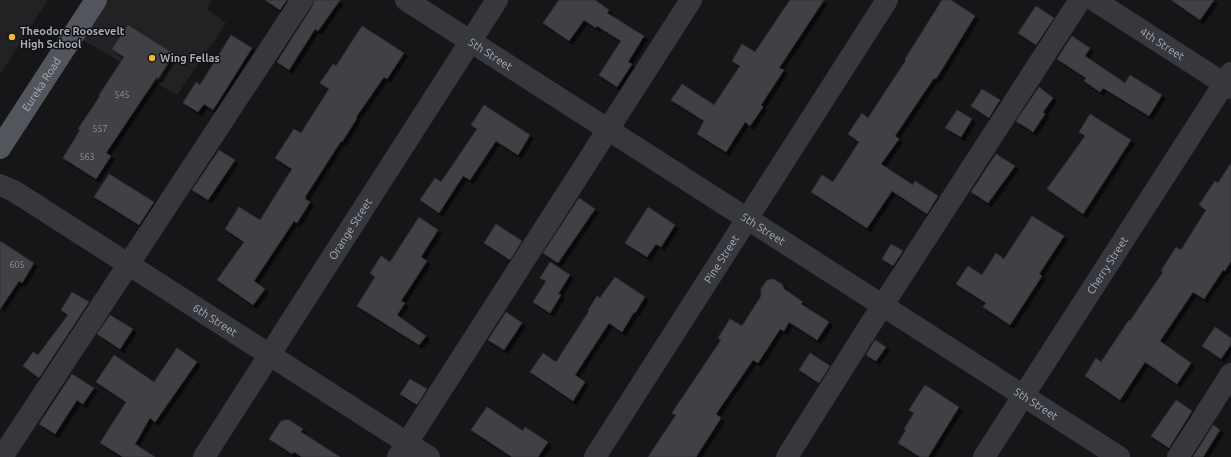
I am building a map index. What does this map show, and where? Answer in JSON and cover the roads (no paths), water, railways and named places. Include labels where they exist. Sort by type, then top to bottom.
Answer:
[{"type":"main road","name":"Eureka Road","points":[[0,148],[96,0]]},
{"type":"street","points":[[2,457],[302,0]]},
{"type":"street","name":"5th Street","points":[[406,0],[1119,457]]},
{"type":"street","name":"Orange Street","points":[[204,457],[497,0]]},
{"type":"street","points":[[402,450],[691,0]]},
{"type":"street","name":"Pine Street","points":[[594,457],[887,0]]},
{"type":"street","points":[[787,457],[882,305],[1080,0]]},
{"type":"street","name":"4th Street","points":[[1094,0],[1229,81]]},
{"type":"street","name":"Cherry Street","points":[[984,457],[1229,81]]},
{"type":"street","name":"6th Street","points":[[0,185],[14,191],[270,355],[402,450],[429,457]]},
{"type":"street","points":[[1178,457],[1231,374]]},
{"type":"place","name":"Theodore Roosevelt High School","points":[[12,37]]},
{"type":"place","name":"Wing Fellas","points":[[152,58]]}]
